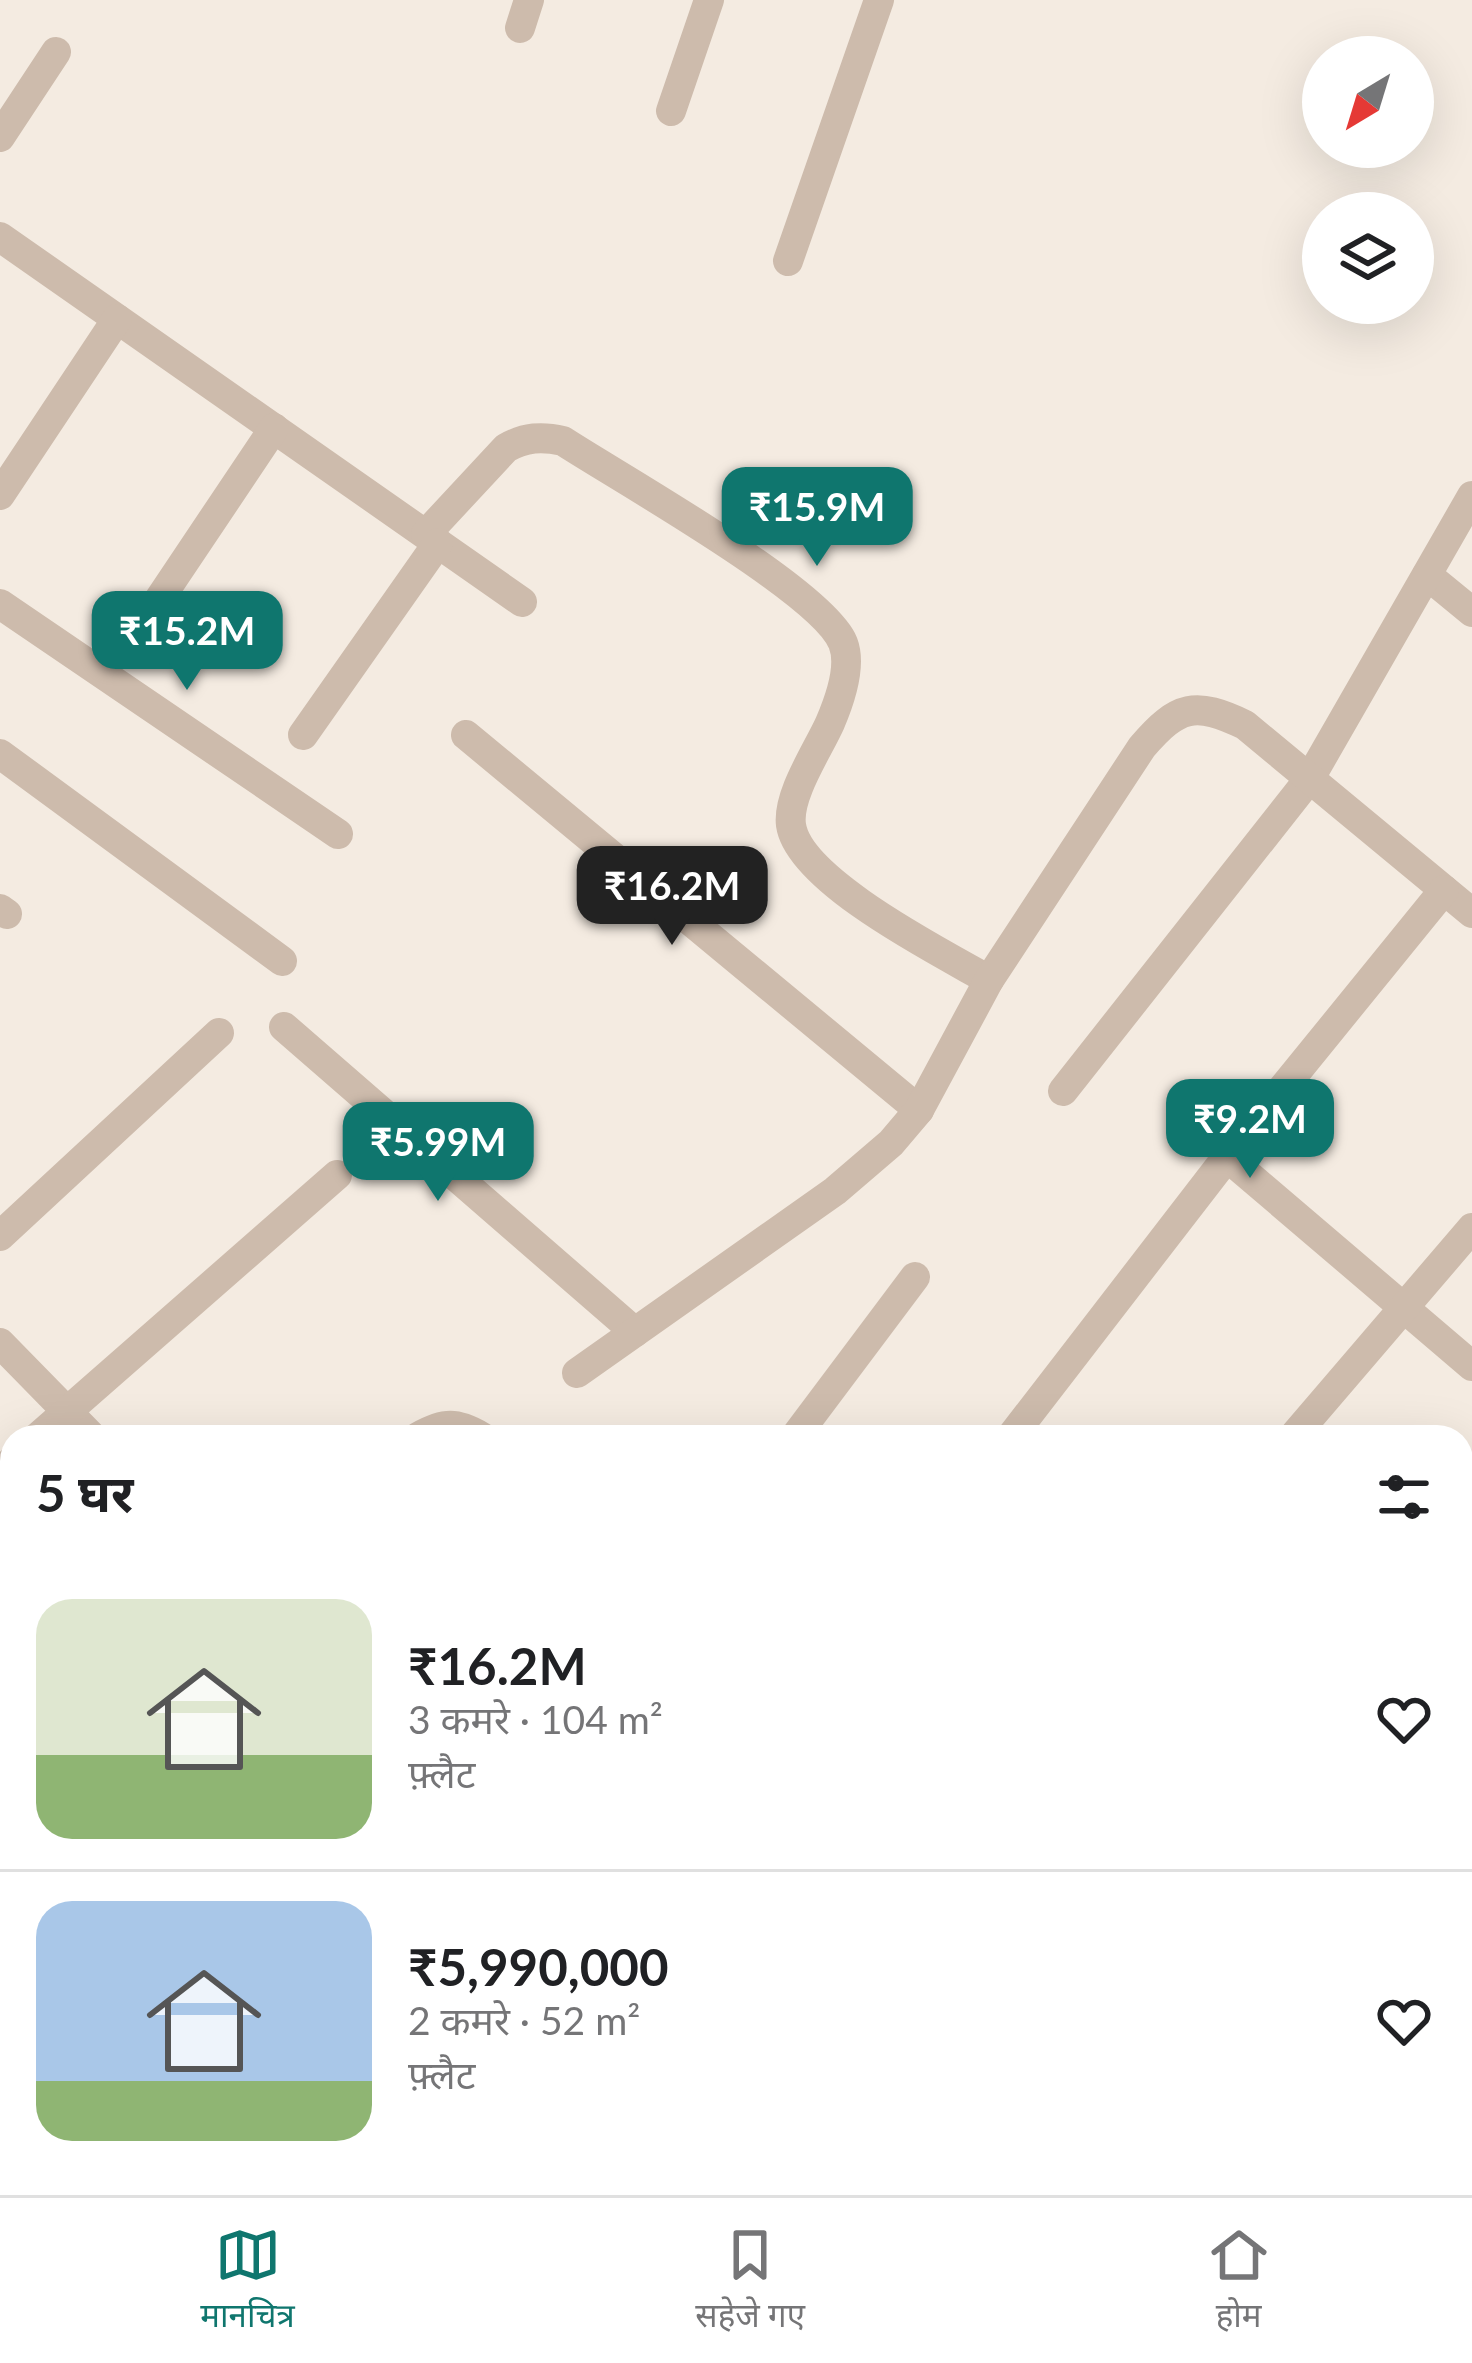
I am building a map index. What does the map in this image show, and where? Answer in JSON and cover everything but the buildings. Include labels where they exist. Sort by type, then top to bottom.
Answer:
[{"type":"street","points":[[671,111],[709,0]]},
{"type":"street","points":[[788,261],[879,0]]},
{"type":"street","points":[[0,137],[56,52]]},
{"type":"street","points":[[0,237],[522,602]]},
{"type":"street","points":[[0,494],[118,319]]},
{"type":"street","points":[[146,619],[274,428]]},
{"type":"street","points":[[303,735],[477,472],[522,439],[563,441],[798,596],[843,644],[845,666],[837,706],[794,804],[790,824],[798,843],[820,869],[880,914],[989,980]]},
{"type":"street","points":[[1063,1091],[1310,778],[1472,496]]},
{"type":"street","points":[[1427,575],[1472,612]]},
{"type":"street","points":[[0,604],[338,834]]},
{"type":"street","points":[[577,1372],[835,1191],[920,1110],[989,980],[1142,747],[1167,717],[1191,709],[1219,712],[1246,725],[1472,913]]},
{"type":"street","points":[[466,735],[920,1110]]},
{"type":"street","points":[[0,754],[282,961]]},
{"type":"street","points":[[1019,1425],[1227,1157],[1444,890]]},
{"type":"street","points":[[284,1027],[635,1332]]},
{"type":"street","points":[[0,1236],[219,1034]]},
{"type":"street","points":[[1227,1157],[1472,1366]]},
{"type":"street","points":[[51,1425],[337,1175]]},
{"type":"street","points":[[1303,1425],[1400,1305],[1472,1228]]},
{"type":"street","points":[[804,1425],[915,1277]]},
{"type":"street","points":[[0,1342],[80,1425]]}]
